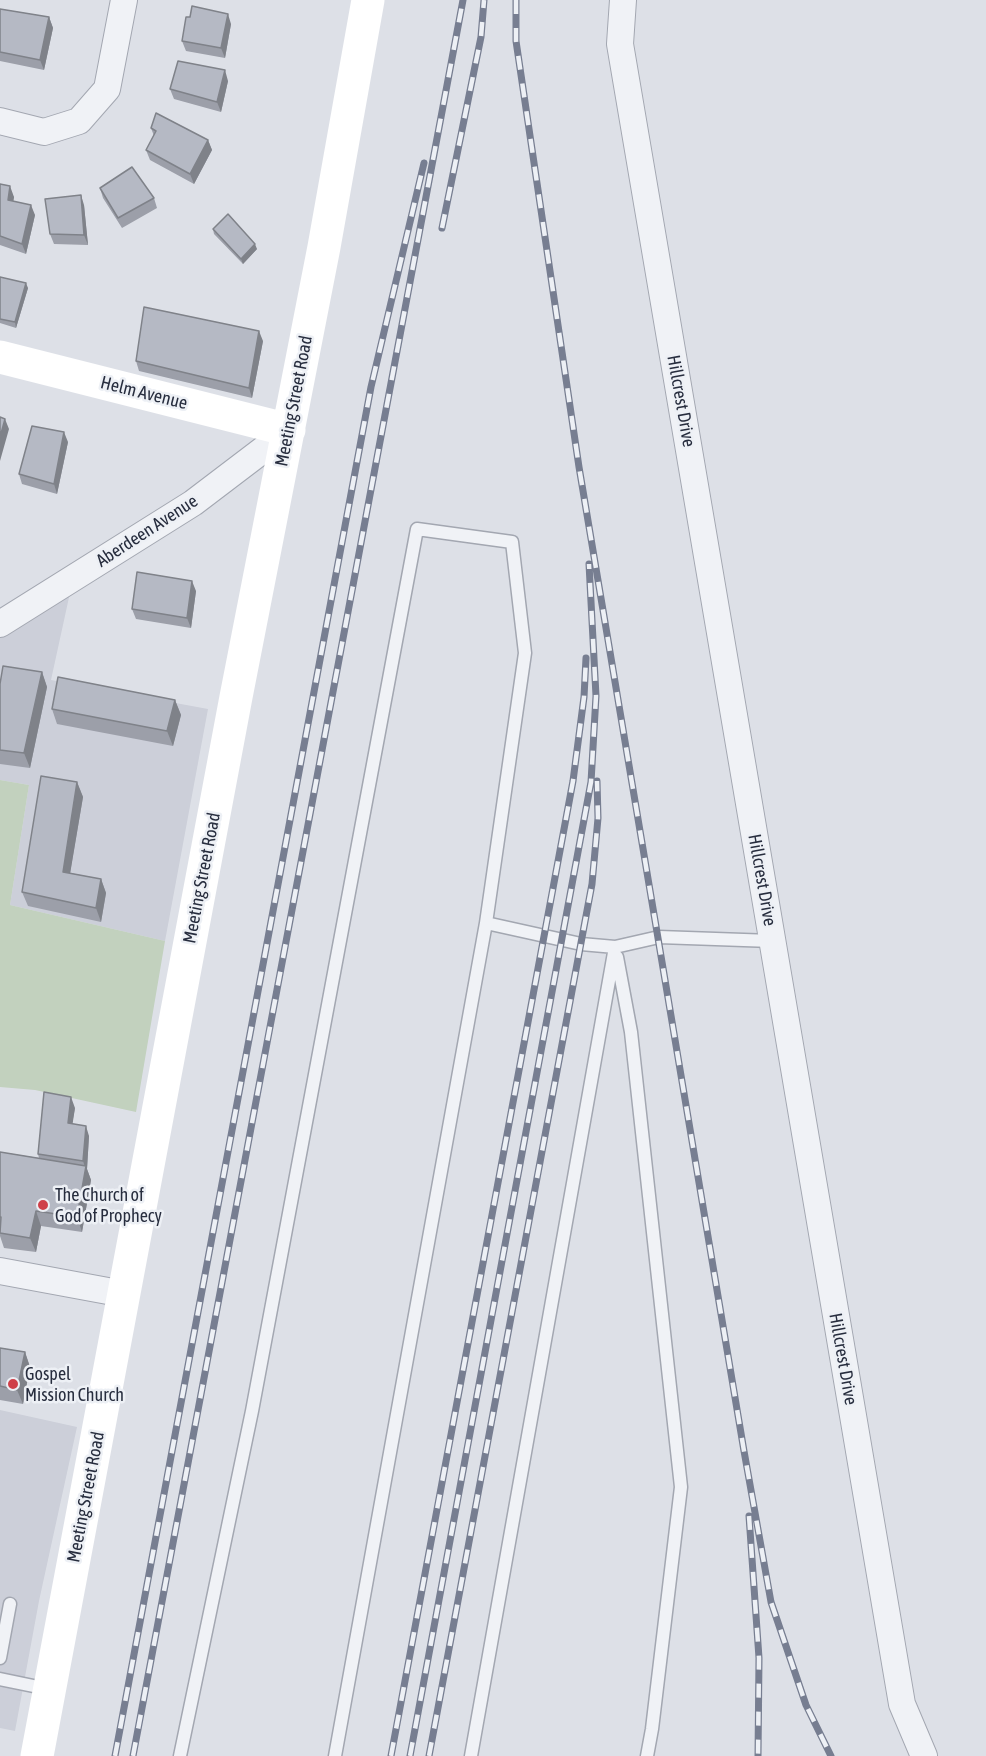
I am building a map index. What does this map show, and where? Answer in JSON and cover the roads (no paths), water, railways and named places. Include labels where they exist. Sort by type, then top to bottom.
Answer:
[{"type":"street","points":[[0,121],[44,132],[79,121],[106,89],[124,0]]},
{"type":"street","name":"Meeting Street Road","points":[[37,1756],[324,247],[368,0]]},
{"type":"street","name":"Hillcrest Drive","points":[[623,0],[620,44],[902,1704],[924,1756]]},
{"type":"street","name":"Helm Avenue","points":[[0,357],[289,430]]},
{"type":"street","name":"Aberdeen Avenue","points":[[0,624],[193,503],[289,430]]},
{"type":"street","points":[[0,1271],[124,1294]]},
{"type":"lane","points":[[180,1756],[252,1411],[417,529],[512,542],[525,653],[486,923],[335,1756]]},
{"type":"lane","points":[[486,923],[581,944],[615,947],[659,937],[772,941]]},
{"type":"lane","points":[[471,1756],[615,947]]},
{"type":"lane","points":[[615,947],[631,1032],[681,1487],[647,1756]]},
{"type":"lane","points":[[0,1658],[10,1604]]},
{"type":"lane","points":[[0,1680],[50,1689]]},
{"type":"railway","points":[[133,1756],[463,0]]},
{"type":"railway","points":[[442,228],[481,37],[484,0]]},
{"type":"railway","points":[[516,0],[516,41],[579,467],[771,1602],[806,1705],[831,1756]]},
{"type":"railway","points":[[115,1756],[371,387],[424,163]]},
{"type":"railway","points":[[410,1756],[591,782],[596,696],[589,564]]},
{"type":"railway","points":[[391,1756],[573,781],[584,697],[586,658]]},
{"type":"railway","points":[[429,1756],[592,884],[598,818],[597,781]]},
{"type":"railway","points":[[749,1516],[759,1658],[758,1756]]},
{"type":"place","name":"The Church of God of Prophecy","points":[[43,1205]]},
{"type":"place","name":"Gospel Mission Church","points":[[13,1384]]}]
